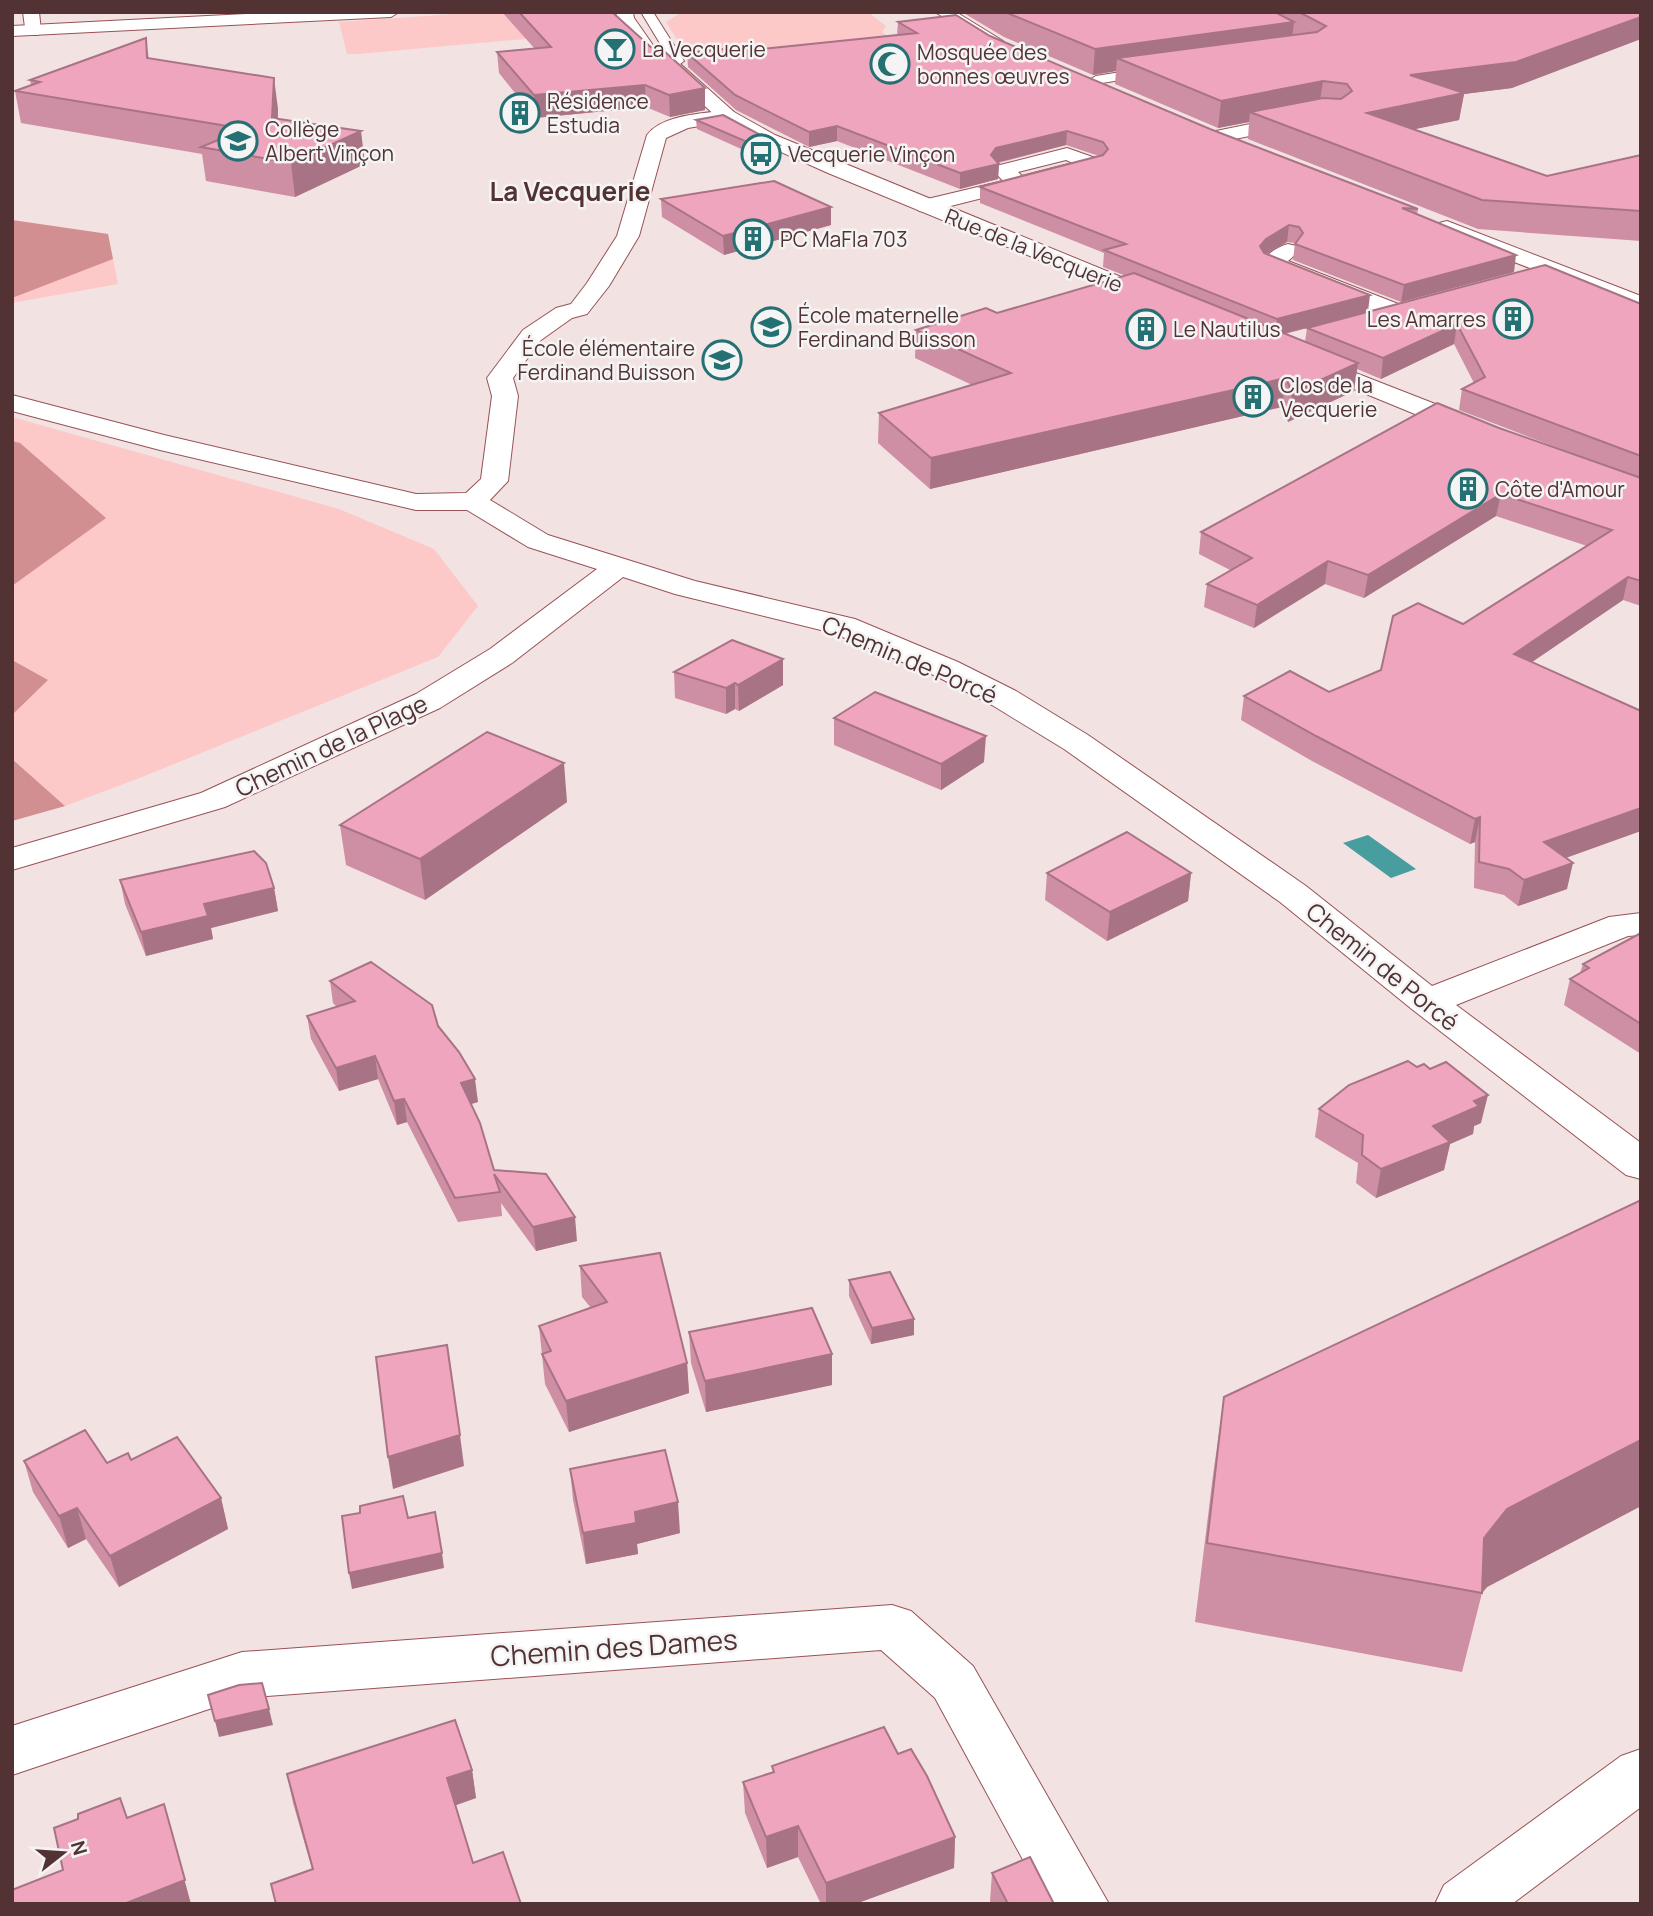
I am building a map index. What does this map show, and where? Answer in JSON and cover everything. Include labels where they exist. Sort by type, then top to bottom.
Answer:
[{"type":"street","points":[[31,12],[32,31]]},
{"type":"street","points":[[12,32],[391,12]]},
{"type":"street","name":"Rue de la Vecquerie","points":[[625,12],[625,18],[651,55],[673,66],[727,116],[802,154],[1174,307]]},
{"type":"street","points":[[943,12],[1009,48]]},
{"type":"street","points":[[1074,77],[1121,97]]},
{"type":"street","points":[[12,404],[416,502],[473,501],[495,481],[505,396],[500,378],[532,335],[564,313],[579,309],[597,286],[628,236],[657,135],[667,127],[727,116]]},
{"type":"street","points":[[1216,137],[1320,116]]},
{"type":"street","points":[[1194,128],[1252,151]]},
{"type":"street","points":[[927,206],[1017,183]]},
{"type":"street","points":[[1428,220],[1641,304]]},
{"type":"street","points":[[1288,251],[1272,263],[1398,312]]},
{"type":"street","points":[[1524,279],[1556,270]]},
{"type":"street","points":[[1359,323],[1423,306]]},
{"type":"street","points":[[1285,352],[1493,436]]},
{"type":"street","name":"Chemin de Porcé","points":[[473,501],[538,541],[686,588],[844,626],[947,669],[1004,698],[1076,742],[1293,894],[1427,1002],[1641,1165]]},
{"type":"street","name":"Chemin de la Plage","points":[[12,859],[213,800],[428,701],[501,656],[588,592],[617,567]]},
{"type":"street","points":[[1427,1002],[1622,925],[1641,924]]},
{"type":"street","name":"Chemin des Dames","points":[[12,1751],[242,1675],[892,1627],[954,1682],[1079,1904]]},
{"type":"street","points":[[1465,1904],[1641,1774]]},
{"type":"lane","points":[[647,12],[677,61],[673,66]]},
{"type":"lane","points":[[1096,80],[1166,69]]},
{"type":"shaded area","points":[[484,12],[569,12],[612,31],[347,54],[339,22]]},
{"type":"shaded area","points":[[682,12],[868,12],[886,26],[882,32],[896,42],[695,59],[686,54],[666,22]]},
{"type":"shaded area","points":[[12,220],[108,234],[118,284],[12,303]]},
{"type":"shaded area","points":[[12,220],[108,234],[113,259],[12,298]]},
{"type":"shaded area","points":[[12,417],[339,509],[434,549],[478,606],[438,657],[142,777],[65,806],[12,821]]},
{"type":"shaded area","points":[[12,441],[20,443],[106,518],[12,586]]},
{"type":"shaded area","points":[[12,660],[48,680],[12,715]]},
{"type":"shaded area","points":[[12,759],[65,806],[12,821]]},
{"type":"water","points":[[1368,835],[1416,869],[1391,878],[1343,843]]},
{"type":"building","points":[[519,12],[612,12],[653,49],[664,51],[705,88],[669,95],[645,85],[534,95],[497,52],[551,47]]},
{"type":"building","points":[[1005,12],[1275,12],[1294,22],[1095,49]]},
{"type":"building","points":[[1299,12],[1641,12],[1641,17],[1516,62],[1410,75],[1464,93],[1367,113],[1547,176],[1641,155],[1641,211],[1482,200],[1250,112],[1323,98],[1341,99],[1352,91],[1347,84],[1323,81],[1221,101],[1117,58],[1317,32],[1326,26]]},
{"type":"building","points":[[956,15],[990,36],[1210,129],[1418,209],[1402,208],[1516,255],[1404,285],[1295,244],[1303,233],[1299,227],[1289,225],[1266,239],[1260,246],[1264,253],[1370,295],[1277,319],[1104,250],[1126,244],[980,187],[1103,155],[1108,149],[1103,142],[1067,131],[996,148],[991,155],[999,164],[960,173],[837,126],[809,132],[735,95],[687,53],[751,46],[761,49],[917,33],[898,22]]},
{"type":"building","points":[[146,38],[147,58],[274,78],[272,118],[361,131],[291,163],[201,147],[245,129],[15,91],[40,82],[30,80]]},
{"type":"building","points":[[723,115],[779,145],[761,148],[696,120]]},
{"type":"building","points":[[774,181],[831,207],[723,236],[661,199]]},
{"type":"building","points":[[1545,265],[1641,304],[1641,456],[1462,389],[1485,377],[1457,324],[1383,358],[1307,328]]},
{"type":"building","points":[[1134,273],[1358,363],[1292,393],[1286,378],[931,458],[879,413],[1011,373],[916,330],[986,308],[997,313]]},
{"type":"building","points":[[1437,403],[1641,478],[1641,581],[1628,577],[1514,654],[1641,711],[1641,808],[1544,842],[1573,863],[1524,880],[1509,869],[1479,862],[1480,817],[1475,819],[1244,696],[1290,671],[1329,692],[1381,670],[1393,616],[1418,603],[1463,624],[1612,530],[1501,494],[1368,575],[1328,561],[1257,605],[1207,584],[1252,558],[1201,532]]},
{"type":"building","points":[[732,640],[783,659],[738,685],[735,683],[726,688],[674,672]]},
{"type":"building","points":[[875,692],[986,736],[941,764],[834,718]]},
{"type":"building","points":[[487,732],[564,763],[420,859],[340,825]]},
{"type":"building","points":[[1127,832],[1191,873],[1110,912],[1047,873]]},
{"type":"building","points":[[254,851],[266,863],[274,888],[204,904],[208,916],[141,932],[120,880]]},
{"type":"building","points":[[1641,933],[1641,1024],[1570,979],[1589,968],[1583,964]]},
{"type":"building","points":[[371,962],[432,1005],[438,1026],[459,1052],[475,1079],[461,1083],[480,1123],[494,1170],[546,1174],[575,1217],[533,1227],[494,1174],[500,1192],[455,1198],[404,1099],[394,1101],[375,1056],[336,1068],[307,1016],[355,1001],[330,981]]},
{"type":"building","points":[[1408,1061],[1417,1067],[1424,1064],[1430,1069],[1446,1062],[1488,1095],[1474,1101],[1479,1106],[1433,1126],[1450,1142],[1381,1169],[1362,1155],[1363,1135],[1319,1109],[1349,1085]]},
{"type":"building","points":[[1641,1200],[1641,1440],[1507,1509],[1484,1538],[1482,1593],[1207,1543],[1224,1397]]},
{"type":"building","points":[[660,1253],[687,1363],[566,1401],[542,1354],[551,1351],[539,1326],[607,1302],[580,1266]]},
{"type":"building","points":[[890,1272],[914,1319],[872,1328],[849,1280]]},
{"type":"building","points":[[812,1308],[832,1354],[705,1381],[689,1332]]},
{"type":"building","points":[[447,1345],[460,1435],[388,1457],[376,1357]]},
{"type":"building","points":[[85,1430],[107,1463],[128,1453],[131,1460],[177,1437],[221,1498],[110,1556],[77,1508],[59,1516],[24,1461]]},
{"type":"building","points":[[665,1450],[678,1502],[635,1512],[636,1523],[583,1533],[570,1469]]},
{"type":"building","points":[[403,1496],[408,1518],[435,1512],[442,1553],[349,1573],[342,1516],[360,1513],[360,1506]]},
{"type":"building","points":[[262,1683],[269,1709],[215,1721],[208,1695],[239,1685]]},
{"type":"building","points":[[455,1720],[472,1770],[447,1778],[473,1863],[503,1852],[521,1904],[276,1904],[271,1884],[313,1869],[287,1774]]},
{"type":"building","points":[[884,1727],[898,1754],[911,1749],[927,1776],[955,1837],[826,1883],[798,1826],[766,1837],[743,1782],[774,1772],[772,1766]]},
{"type":"building","points":[[120,1798],[127,1818],[164,1804],[185,1880],[124,1904],[12,1904],[12,1890],[63,1870],[54,1828],[78,1819],[78,1814]]},
{"type":"building","points":[[1030,1857],[1054,1904],[1008,1904],[992,1873]]},
{"type":"place","name":"La Vecquerie","points":[[615,49]]},
{"type":"place","name":"Mosquée des bonnes œuvres","points":[[890,64]]},
{"type":"place","name":"Résidence Estudia","points":[[520,113]]},
{"type":"place","name":"Collège Albert Vinçon","points":[[238,141]]},
{"type":"place","name":"Vecquerie Vinçon","points":[[761,154]]},
{"type":"place","name":"PC MaFla 703","points":[[753,239]]},
{"type":"place","name":"Les Amarres","points":[[1513,319]]},
{"type":"place","name":"École maternelle Ferdinand Buisson","points":[[771,327]]},
{"type":"place","name":"Le Nautilus","points":[[1146,329]]},
{"type":"place","name":"École élémentaire Ferdinand Buisson","points":[[722,360]]},
{"type":"place","name":"Clos de la Vecquerie","points":[[1253,397]]},
{"type":"place","name":"Côte d'Amour","points":[[1468,489]]},
{"type":"district","name":"La Vecquerie","points":[[570,191]]}]
